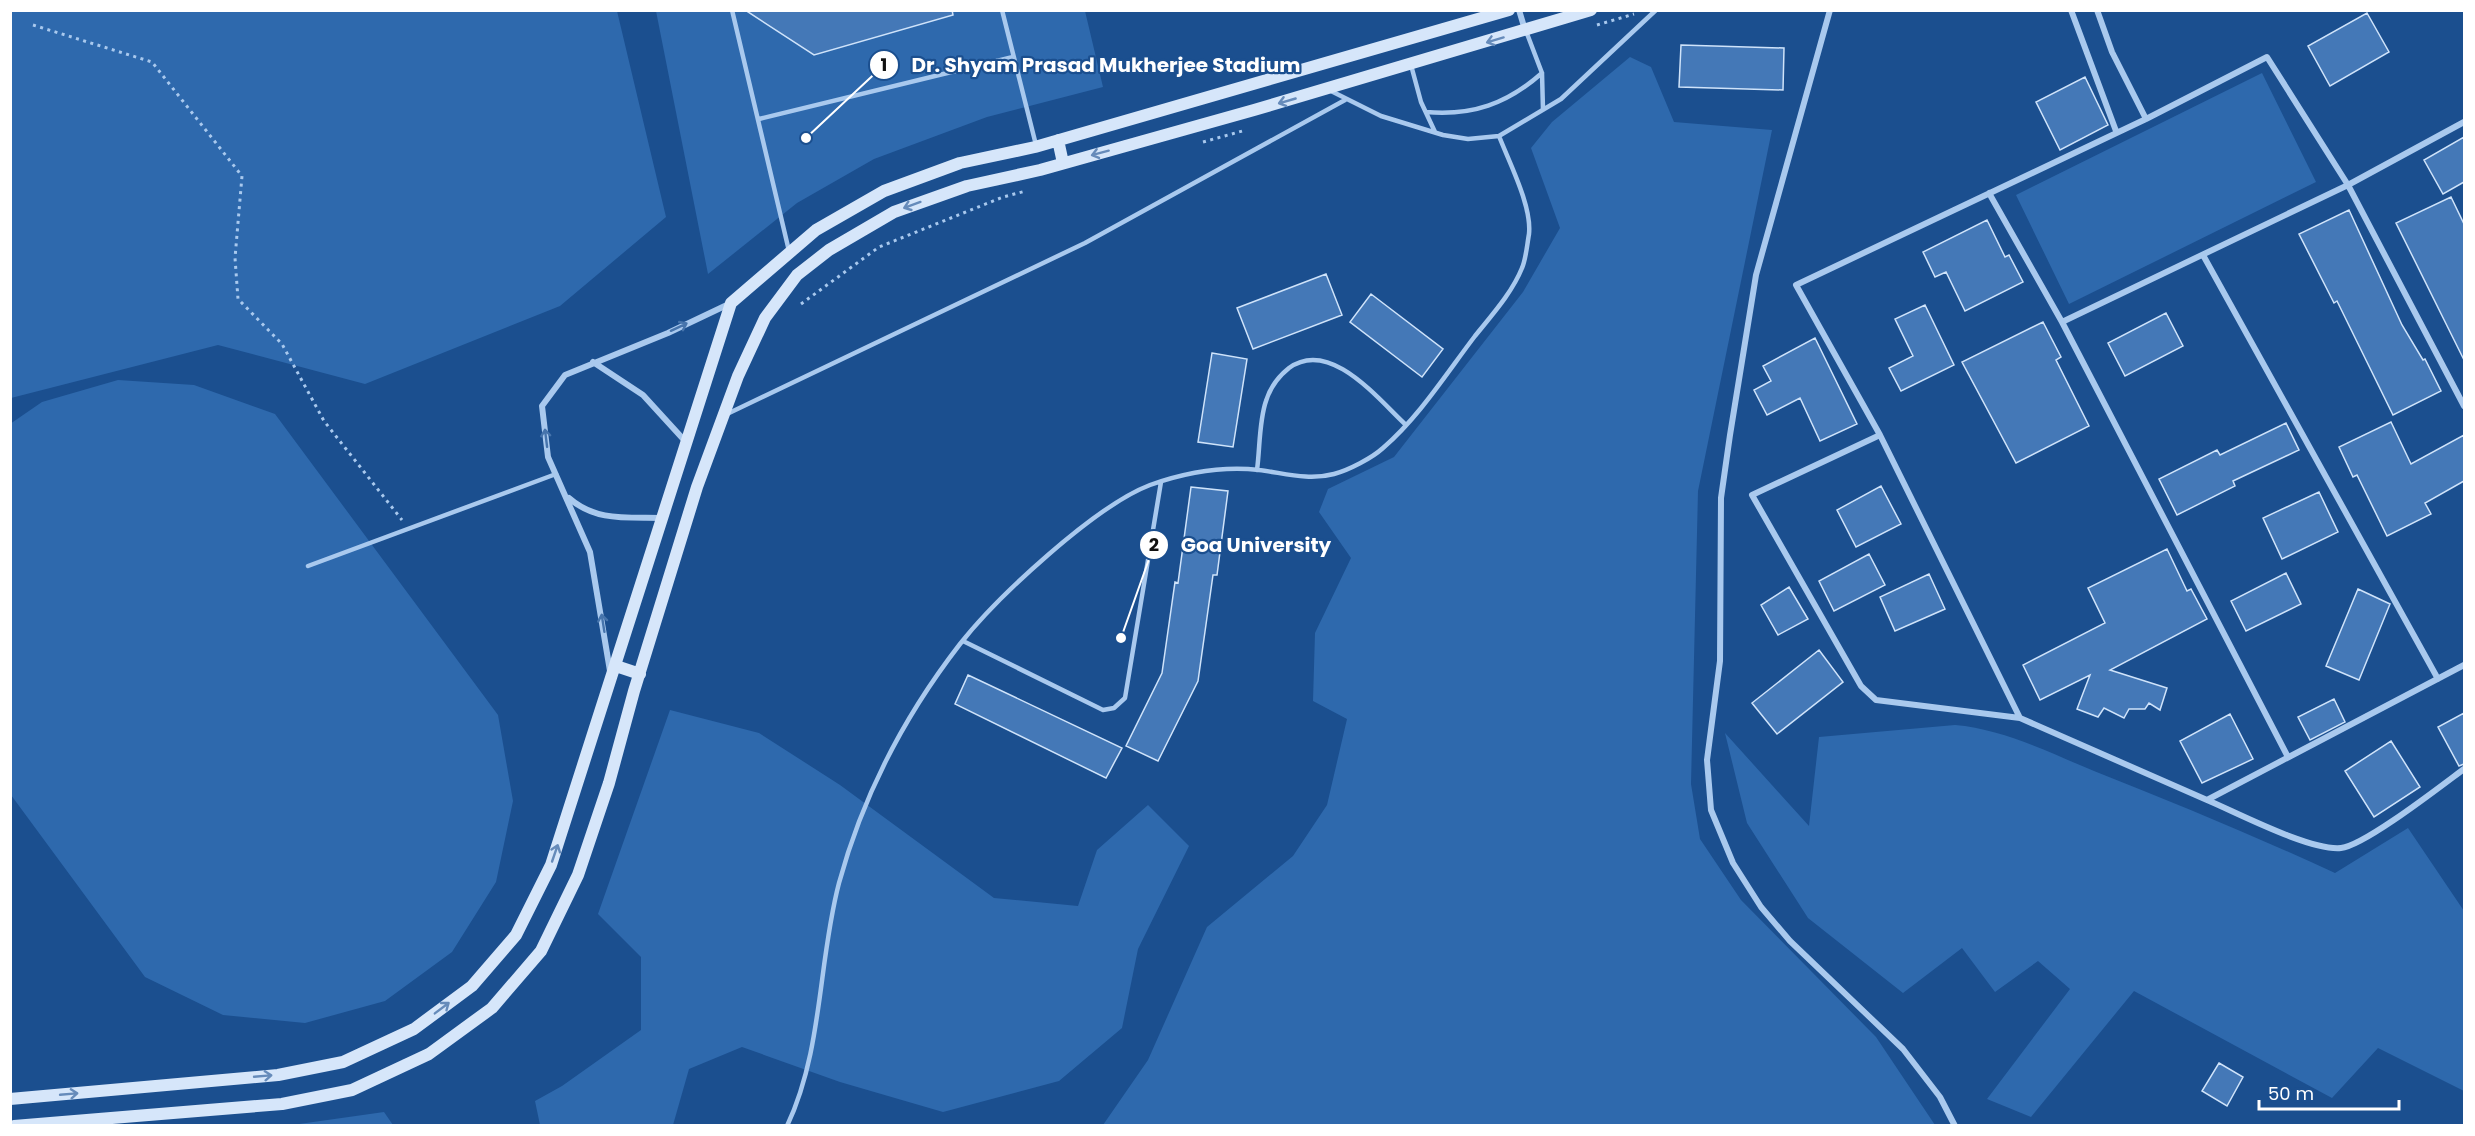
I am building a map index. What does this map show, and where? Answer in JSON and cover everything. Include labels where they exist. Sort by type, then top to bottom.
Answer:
[{"type":"main road","points":[[10,1099],[278,1075],[343,1062],[414,1029],[472,986],[516,935],[551,865],[731,303],[816,230],[884,191],[960,163],[1058,140],[1509,10]]},
{"type":"main road","points":[[14,1125],[282,1104],[352,1090],[429,1054],[492,1008],[541,951],[578,875],[609,783],[697,487],[738,376],[765,318],[797,275],[829,250],[894,212],[967,186],[1063,163],[1327,89],[1591,10]]},
{"type":"main road","points":[[1058,140],[1063,163]]},
{"type":"main road","points":[[616,666],[640,674]]},
{"type":"street","points":[[1520,10],[1526,30]]},
{"type":"street","points":[[1830,10],[1756,275],[1730,435],[1721,498],[1720,661],[1707,760],[1711,810],[1733,863],[1761,907],[1791,941],[1904,1049],[1940,1097],[1955,1125]]},
{"type":"street","points":[[2071,10],[2116,131]]},
{"type":"street","points":[[2097,10],[2112,52],[2146,119]]},
{"type":"street","points":[[2020,718],[1880,435],[1796,285],[2116,131],[2146,119],[2267,57],[2348,185],[2464,406]]},
{"type":"street","points":[[2062,322],[2348,185],[2464,122]]},
{"type":"street","points":[[1989,193],[2062,322],[2288,757]]},
{"type":"street","points":[[2203,255],[2438,679]]},
{"type":"street","points":[[611,680],[590,552],[548,458],[542,406],[565,375],[668,333],[731,303]]},
{"type":"street","points":[[593,362],[643,394],[685,441]]},
{"type":"street","points":[[1880,435],[1752,495],[1861,686],[1876,700],[2020,718],[2207,800],[2322,847],[2343,848],[2363,840],[2464,769]]},
{"type":"street","points":[[566,495],[582,509],[600,516],[662,518]]},
{"type":"street","points":[[2207,800],[2464,665]]},
{"type":"lane","points":[[732,10],[789,251]]},
{"type":"lane","points":[[1002,10],[1036,146]]},
{"type":"lane","points":[[1327,89],[1381,116],[1435,132],[1468,139],[1499,136],[1561,99],[1656,10]]},
{"type":"lane","points":[[1526,30],[1542,73],[1543,110]]},
{"type":"lane","points":[[759,119],[1013,57]]},
{"type":"lane","points":[[1412,65],[1426,112],[1435,132]]},
{"type":"lane","points":[[1426,112],[1460,114],[1478,109],[1519,91],[1542,73]]},
{"type":"lane","points":[[723,416],[1085,243],[1345,100]]},
{"type":"lane","points":[[787,1125],[809,1062],[839,884],[874,782],[916,703],[963,641],[1011,590],[1067,540],[1110,507],[1146,486],[1203,471],[1257,470],[1296,477],[1334,474],[1380,451],[1406,425],[1500,303],[1523,268],[1529,229],[1522,196],[1499,136]]},
{"type":"lane","points":[[1257,470],[1266,402],[1280,375],[1299,361],[1326,359],[1350,374],[1406,425]]},
{"type":"lane","points":[[308,566],[556,474]]},
{"type":"lane","points":[[963,641],[1103,711],[1114,708],[1125,698],[1161,482]]},
{"type":"path","points":[[1595,25],[1644,10]]},
{"type":"path","points":[[33,25],[152,62],[242,176],[235,258],[238,299],[282,344],[324,421],[409,528]]},
{"type":"path","points":[[1200,143],[1256,127]]},
{"type":"path","points":[[801,304],[879,247],[1003,197],[1032,189]]},
{"type":"shaded area","points":[[10,11],[617,11],[666,217],[560,306],[365,384],[218,345],[11,398]]},
{"type":"shaded area","points":[[656,11],[1085,11],[1103,87],[987,117],[874,159],[797,203],[708,274]]},
{"type":"shaded area","points":[[1630,57],[1651,67],[1674,122],[1772,130],[1698,491],[1691,784],[1700,839],[1741,900],[1876,1037],[1935,1125],[1103,1125],[1148,1060],[1207,927],[1293,856],[1327,805],[1347,719],[1313,701],[1315,633],[1351,558],[1319,512],[1328,489],[1394,457],[1523,292],[1560,228],[1531,148],[1552,122]]},
{"type":"shaded area","points":[[2262,73],[2316,182],[2069,304],[2016,195]]},
{"type":"shaded area","points":[[118,380],[194,385],[275,414],[498,715],[513,801],[496,882],[452,952],[385,1001],[305,1023],[223,1015],[145,977],[11,795],[10,424],[42,402]]},
{"type":"shaded area","points":[[670,710],[759,733],[840,785],[994,898],[1078,906],[1097,850],[1148,805],[1189,846],[1138,949],[1122,1028],[1059,1081],[943,1112],[840,1082],[742,1047],[689,1069],[673,1125],[540,1125],[535,1101],[562,1086],[641,1030],[641,957],[598,914]]},
{"type":"shaded area","points":[[1955,725],[1991,731],[2026,743],[2215,820],[2335,873],[2408,828],[2464,911],[2464,1091],[2378,1048],[2332,1098],[2134,991],[2031,1117],[1987,1099],[2070,989],[2038,961],[1995,992],[1962,948],[1903,993],[1808,918],[1747,823],[1725,733],[1809,826],[1819,737]]},
{"type":"shaded area","points":[[384,1112],[393,1125],[292,1125]]},
{"type":"building","points":[[745,10],[952,10],[953,15],[814,55]]},
{"type":"building","points":[[2367,13],[2389,52],[2330,86],[2308,46]]},
{"type":"building","points":[[1681,45],[1784,48],[1783,90],[1679,87]]},
{"type":"building","points":[[2085,77],[2108,125],[2060,150],[2036,102]]},
{"type":"building","points":[[2464,137],[2464,182],[2443,194],[2424,160]]},
{"type":"building","points":[[2451,197],[2464,224],[2464,360],[2396,223]]},
{"type":"building","points":[[2349,210],[2402,325],[2423,360],[2425,359],[2441,391],[2393,415],[2337,301],[2334,303],[2299,234]]},
{"type":"building","points":[[1987,220],[2005,257],[2009,255],[2023,282],[1965,311],[1946,272],[1935,277],[1923,252]]},
{"type":"building","points":[[1326,274],[1342,315],[1253,349],[1237,308]]},
{"type":"building","points":[[1371,294],[1443,349],[1422,377],[1350,322]]},
{"type":"building","points":[[1925,305],[1954,365],[1901,391],[1889,368],[1913,356],[1895,319]]},
{"type":"building","points":[[2166,313],[2183,346],[2125,376],[2108,343]]},
{"type":"building","points":[[2043,322],[2061,357],[2056,360],[2089,426],[2016,463],[1962,362]]},
{"type":"building","points":[[1815,338],[1857,424],[1820,441],[1800,398],[1767,415],[1754,390],[1771,381],[1763,366]]},
{"type":"building","points":[[1212,353],[1247,359],[1233,447],[1198,442]]},
{"type":"building","points":[[2391,422],[2411,464],[2464,435],[2464,481],[2425,503],[2431,514],[2387,536],[2357,475],[2353,477],[2339,447]]},
{"type":"building","points":[[2286,423],[2299,450],[2233,481],[2235,486],[2177,515],[2159,479],[2217,450],[2220,455]]},
{"type":"building","points":[[1881,486],[1901,524],[1856,547],[1837,510]]},
{"type":"building","points":[[1191,487],[1228,491],[1217,575],[1213,575],[1198,681],[1158,761],[1126,746],[1162,673],[1175,582],[1178,583]]},
{"type":"building","points":[[2319,492],[2338,532],[2282,559],[2263,518]]},
{"type":"building","points":[[2167,549],[2187,591],[2191,589],[2207,619],[2110,670],[2167,688],[2160,710],[2149,703],[2145,709],[2129,709],[2124,718],[2104,708],[2098,717],[2077,709],[2090,675],[2040,700],[2023,665],[2105,623],[2088,588]]},
{"type":"building","points":[[1869,554],[1885,585],[1834,611],[1819,581]]},
{"type":"building","points":[[2286,573],[2301,604],[2246,631],[2231,601]]},
{"type":"building","points":[[1929,574],[1945,609],[1895,631],[1880,597]]},
{"type":"building","points":[[1789,587],[1808,619],[1778,635],[1761,605]]},
{"type":"building","points":[[2358,589],[2390,604],[2359,680],[2326,666]]},
{"type":"building","points":[[1819,650],[1843,682],[1777,734],[1752,703]]},
{"type":"building","points":[[968,675],[1122,748],[1106,778],[955,704]]},
{"type":"building","points":[[2334,699],[2345,722],[2310,740],[2298,717]]},
{"type":"building","points":[[2464,713],[2464,764],[2459,766],[2438,727]]},
{"type":"building","points":[[2230,714],[2253,759],[2202,783],[2180,741]]},
{"type":"building","points":[[2391,741],[2420,787],[2374,817],[2345,771]]},
{"type":"building","points":[[2219,1063],[2243,1077],[2227,1106],[2202,1091]]},
{"type":"place","name":"Dr. Shyam Prasad Mukherjee Stadium","points":[[806,138]]},
{"type":"place","name":"Goa University","points":[[1121,638]]}]
